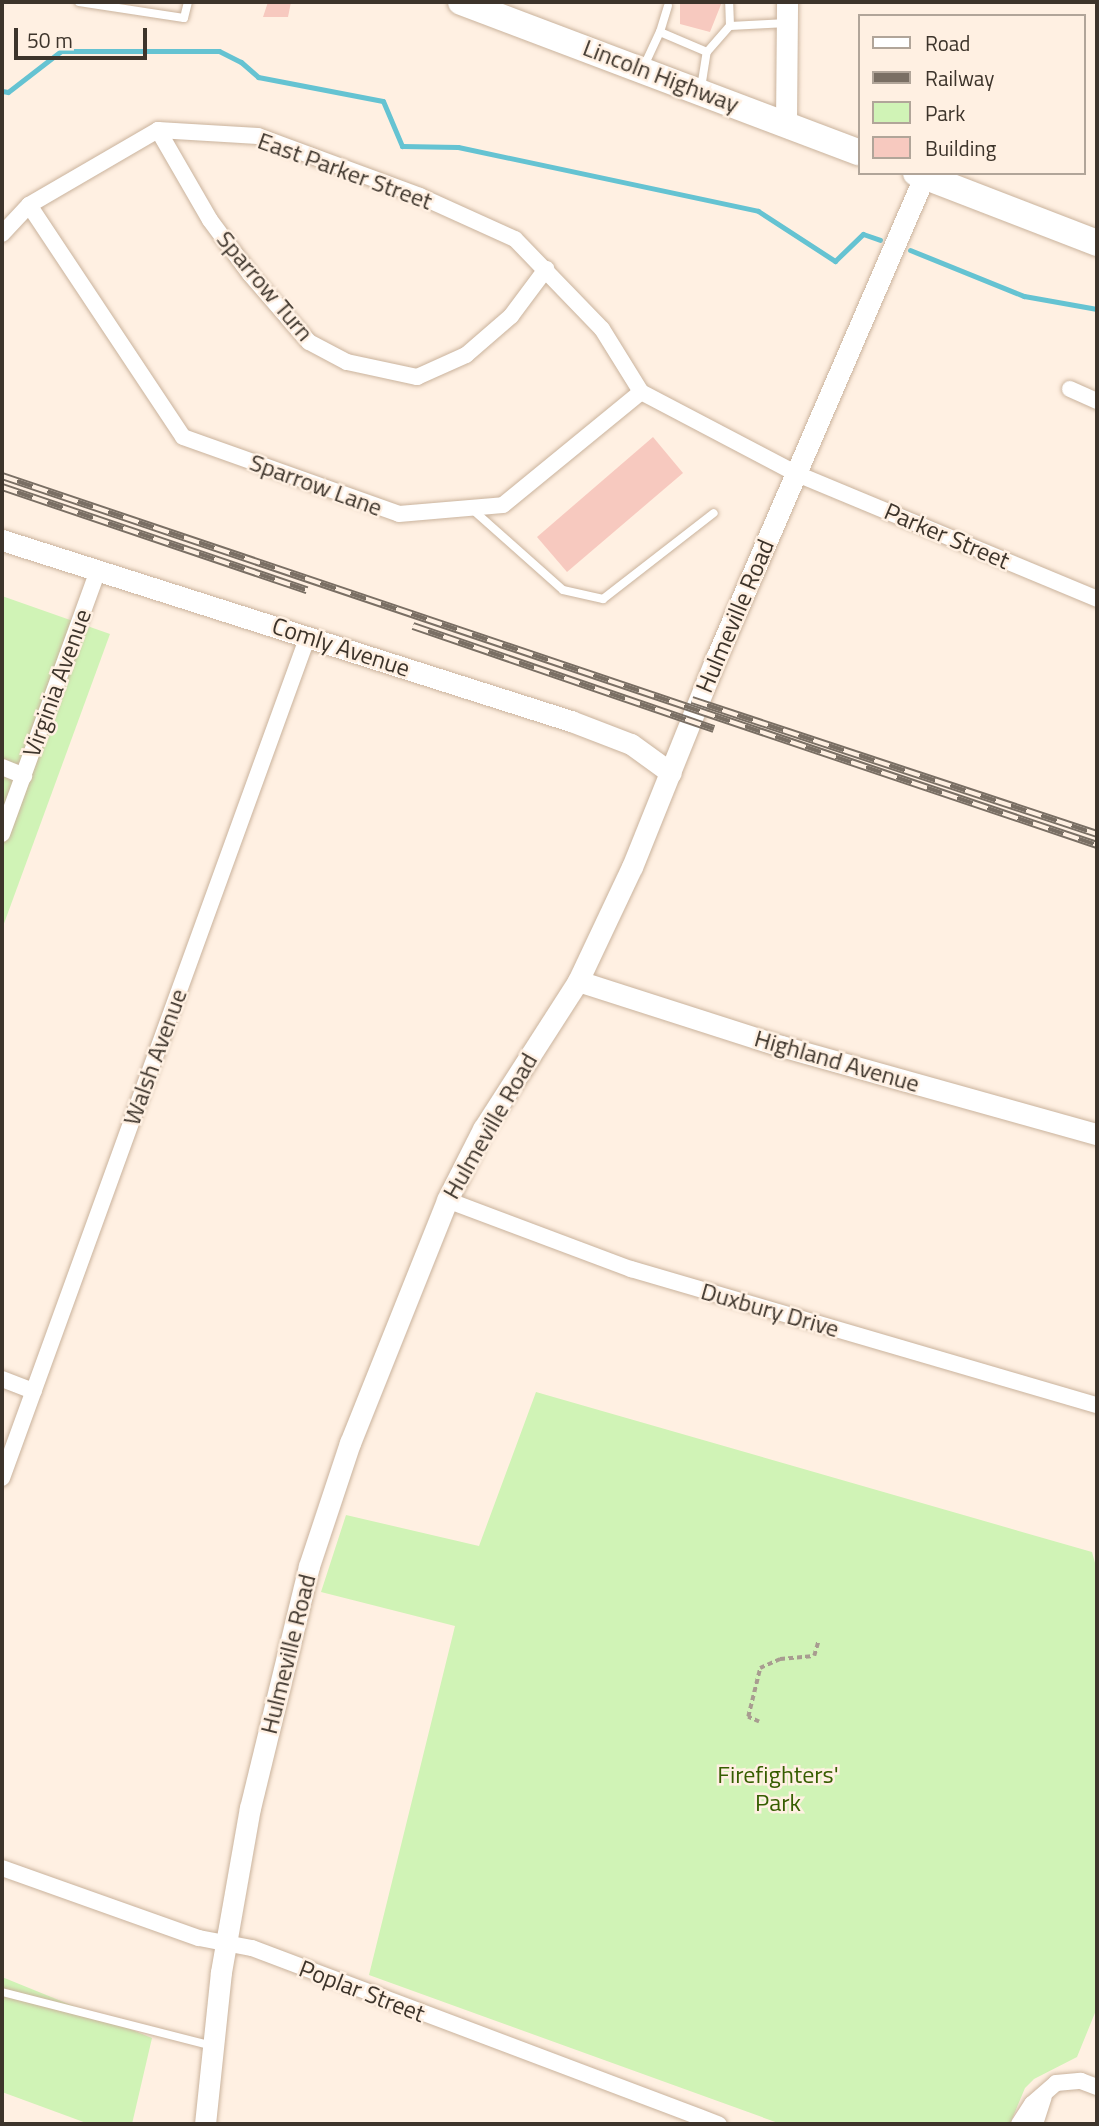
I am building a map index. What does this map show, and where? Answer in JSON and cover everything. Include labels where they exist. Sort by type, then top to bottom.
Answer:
[{"type":"main road","name":"Lincoln Highway","points":[[461,2],[858,152]]},
{"type":"main road","points":[[920,175],[1097,243]]},
{"type":"street","points":[[786,124],[787,12]]},
{"type":"street","points":[[2,234],[29,205],[158,130]]},
{"type":"street","name":"East Parker Street","points":[[158,130],[258,136],[420,196],[514,239],[602,329],[641,392]]},
{"type":"street","name":"Sparrow Turn","points":[[158,130],[211,220],[250,274],[309,342],[347,362],[418,377],[466,355],[511,316],[546,269]]},
{"type":"street","name":"Hulmeville Road","points":[[205,2124],[226,1941],[250,1808],[309,1566],[355,1430],[447,1200],[483,1129],[578,981],[671,773],[920,175]]},
{"type":"street","name":"Sparrow Lane","points":[[29,205],[183,437],[398,514],[503,505],[641,392]]},
{"type":"street","points":[[1070,389],[1097,401]]},
{"type":"street","points":[[641,392],[797,474]]},
{"type":"street","name":"Parker Street","points":[[797,474],[1097,599]]},
{"type":"street","name":"Comly Avenue","points":[[2,540],[572,721],[640,749],[671,773]]},
{"type":"street","name":"Virginia Avenue","points":[[2,834],[97,570]]},
{"type":"street","name":"Walsh Avenue","points":[[2,1478],[309,636]]},
{"type":"street","points":[[2,767],[24,776]]},
{"type":"street","name":"Highland Avenue","points":[[578,981],[769,1042],[1097,1134]]},
{"type":"street","name":"Duxbury Drive","points":[[447,1200],[631,1269],[1097,1405]]},
{"type":"street","points":[[2,1379],[34,1391]]},
{"type":"street","name":"Poplar Street","points":[[2,1868],[199,1938],[226,1941],[719,2124]]},
{"type":"street","points":[[1019,2124],[1047,2088],[1066,2080],[1097,2087]]},
{"type":"street","points":[[1035,2124],[1047,2088]]},
{"type":"lane","points":[[79,2],[184,19],[188,2]]},
{"type":"lane","points":[[729,2],[730,26]]},
{"type":"lane","points":[[643,69],[660,32],[668,6]]},
{"type":"lane","points":[[700,91],[707,52],[730,26],[787,12]]},
{"type":"lane","points":[[660,32],[707,52]]},
{"type":"lane","points":[[471,508],[563,590],[603,599],[715,513]]},
{"type":"lane","points":[[2,1992],[212,2046]]},
{"type":"path","points":[[759,1722],[748,1717],[760,1668],[780,1659],[814,1656],[818,1642]]},
{"type":"green space","points":[[2,596],[110,634],[2,929]]},
{"type":"green space","name":"Firefighters' Park","points":[[536,1392],[1092,1552],[1097,1570],[1097,2008],[1077,2057],[1034,2079],[1025,2088],[1010,2124],[781,2124],[369,1975],[455,1626],[321,1592],[346,1515],[479,1546]]},
{"type":"green space","points":[[2,1977],[152,2038],[132,2124],[89,2124],[2,2092]]},
{"type":"building","points":[[268,2],[291,2],[288,17],[263,17]]},
{"type":"building","points":[[680,2],[722,2],[710,32],[680,24]]},
{"type":"building","points":[[653,437],[683,473],[567,572],[537,537]]},
{"type":"waterway","points":[[2,91],[8,92],[61,51],[219,51],[241,62],[258,77],[383,101],[402,146],[458,147],[758,211],[835,261],[863,234],[880,240]]},
{"type":"waterway","points":[[910,250],[1024,296],[1097,309]]},
{"type":"railway","points":[[2,476],[1097,845]]},
{"type":"railway","points":[[2,487],[307,590]]},
{"type":"railway","points":[[413,626],[714,729]]},
{"type":"railway","points":[[692,700],[1097,834]]}]
